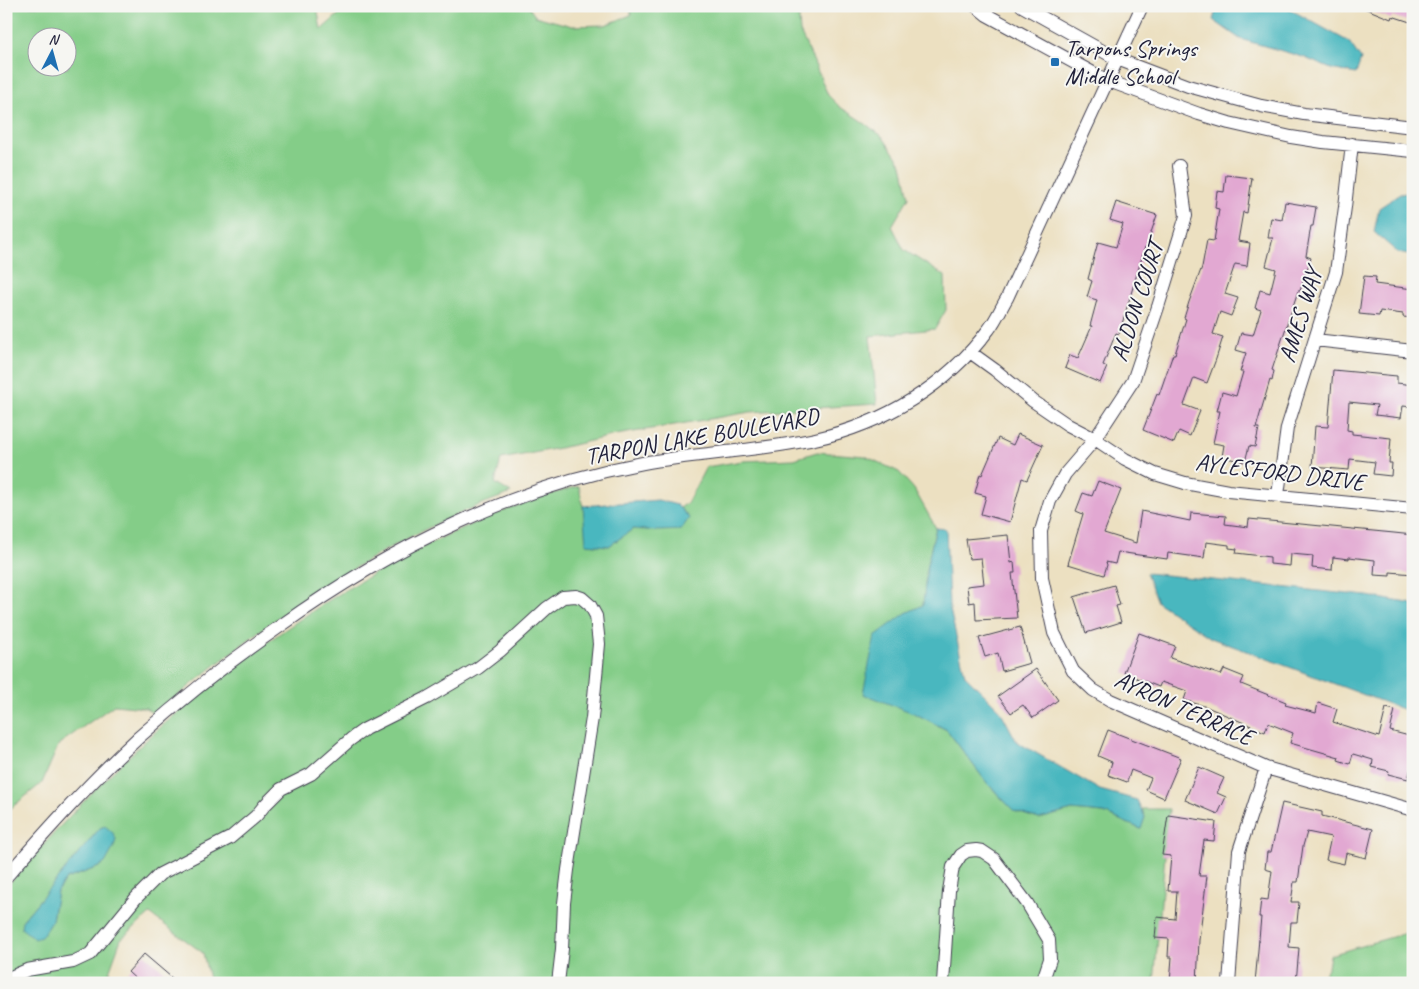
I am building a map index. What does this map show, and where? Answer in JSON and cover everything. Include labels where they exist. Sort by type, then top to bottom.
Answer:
[{"type":"street","points":[[976,6],[986,15],[1106,80],[1170,104],[1229,123],[1291,138],[1413,151]]},
{"type":"street","points":[[1022,6],[1117,59],[1188,86],[1261,106],[1341,119],[1413,127]]},
{"type":"street","name":"TARPON LAKE BOULEVARD","points":[[6,877],[92,784],[137,739],[189,695],[239,655],[297,614],[350,579],[392,556],[476,514],[564,482],[643,463],[787,444],[848,430],[912,400],[936,384],[970,352],[990,328],[1007,298],[1106,80],[1142,6]]},
{"type":"street","name":"AMES WAY","points":[[1278,495],[1287,428],[1336,272],[1346,207],[1352,144]]},
{"type":"street","name":"ALDON COURT","points":[[1095,438],[1133,381],[1170,271],[1186,216],[1179,166]]},
{"type":"street","points":[[1315,340],[1413,350]]},
{"type":"street","name":"AYLESFORD DRIVE","points":[[970,352],[1032,401],[1068,425],[1095,438],[1125,459],[1155,474],[1185,483],[1228,491],[1413,509]]},
{"type":"street","name":"AYRON TERRACE","points":[[1095,438],[1065,474],[1050,501],[1041,531],[1042,578],[1054,632],[1074,671],[1093,690],[1110,700],[1266,768],[1413,810]]},
{"type":"street","points":[[6,979],[27,970],[73,962],[90,954],[136,898],[160,874],[230,838],[256,816],[281,789],[311,774],[364,729],[427,698],[478,668],[548,608],[563,598],[576,596],[582,598],[590,605],[596,616],[599,644],[592,718],[564,903],[558,983]]},
{"type":"street","points":[[1229,983],[1239,851],[1266,768]]},
{"type":"street","points":[[943,983],[949,891],[953,867],[961,855],[967,851],[976,850],[982,851],[994,860],[1027,903],[1050,940],[1050,959],[1042,983]]},
{"type":"green space","points":[[6,6],[317,6],[321,30],[348,6],[528,6],[535,16],[572,26],[605,25],[631,15],[631,6],[798,6],[800,32],[828,95],[840,107],[882,136],[902,165],[909,197],[892,226],[904,250],[945,276],[946,310],[935,329],[870,336],[877,404],[750,412],[616,435],[501,459],[495,483],[511,493],[462,512],[415,535],[368,560],[323,588],[279,617],[195,681],[155,715],[146,708],[114,705],[59,744],[42,783],[6,814]]},
{"type":"green space","points":[[817,452],[865,456],[899,472],[914,489],[936,528],[927,565],[923,606],[906,613],[916,714],[947,730],[987,783],[1014,811],[1039,819],[1072,810],[1104,813],[1141,829],[1145,817],[1142,809],[1169,809],[1154,983],[210,983],[203,953],[150,914],[121,939],[105,983],[6,983],[6,887],[72,814],[141,745],[238,664],[291,626],[346,590],[402,558],[460,529],[519,505],[579,486],[587,544],[609,546],[633,529],[689,518],[680,508],[687,503],[706,467],[742,461],[794,459]],"holes":[[[105,826],[99,867],[66,879],[57,891],[52,920],[41,937],[22,921],[100,828]]]},
{"type":"green space","points":[[1413,931],[1413,983],[1319,983],[1328,968],[1330,955]]},
{"type":"water","points":[[1217,6],[1284,6],[1349,42],[1361,59],[1356,74],[1331,69],[1303,57],[1240,39],[1213,20]]},
{"type":"water","points":[[1413,192],[1413,256],[1398,253],[1374,232],[1379,208],[1400,194]]},
{"type":"water","points":[[658,500],[677,505],[689,518],[681,530],[633,529],[609,546],[586,544],[583,506]]},
{"type":"water","points":[[936,528],[946,529],[949,605],[965,675],[1000,710],[1017,742],[1100,790],[1137,800],[1145,817],[1141,829],[1104,813],[1072,810],[1039,819],[1014,811],[987,783],[947,730],[916,714],[863,694],[875,636],[906,613],[923,605],[927,565]]},
{"type":"water","points":[[1146,573],[1367,596],[1413,604],[1413,713],[1211,638],[1157,602]]},
{"type":"water","points":[[105,826],[113,833],[116,839],[114,847],[105,863],[66,879],[57,891],[52,920],[41,937],[35,939],[21,928],[22,921],[100,828]]},
{"type":"building","points":[[1359,6],[1413,6],[1413,23],[1392,16],[1391,19]]},
{"type":"building","points":[[1226,175],[1252,178],[1247,213],[1243,212],[1238,241],[1250,243],[1247,266],[1235,264],[1225,294],[1238,298],[1231,316],[1220,312],[1213,334],[1223,337],[1207,383],[1194,378],[1184,405],[1200,411],[1190,436],[1179,431],[1174,443],[1143,430],[1157,394],[1159,395],[1173,354],[1175,354],[1186,319],[1184,318],[1202,267],[1207,240],[1214,241],[1219,209],[1215,208],[1217,191],[1224,192]]},
{"type":"building","points":[[1116,202],[1157,215],[1145,247],[1119,334],[1116,333],[1103,365],[1107,367],[1100,383],[1065,368],[1070,355],[1078,358],[1092,326],[1090,326],[1097,300],[1087,297],[1092,281],[1088,279],[1098,242],[1116,247],[1123,224],[1110,220]]},
{"type":"building","points":[[1285,202],[1316,207],[1306,256],[1311,258],[1272,370],[1274,371],[1272,381],[1270,380],[1256,428],[1259,428],[1255,447],[1249,446],[1245,462],[1222,457],[1224,445],[1213,443],[1220,411],[1217,411],[1222,392],[1236,396],[1243,372],[1240,372],[1246,353],[1236,350],[1241,333],[1253,335],[1261,310],[1255,308],[1260,290],[1270,293],[1276,269],[1266,266],[1273,238],[1268,238],[1271,218],[1282,220]]},
{"type":"building","points":[[1364,276],[1376,277],[1375,284],[1413,289],[1413,318],[1403,317],[1403,314],[1380,311],[1379,316],[1359,314]]},
{"type":"building","points":[[1333,370],[1397,376],[1397,383],[1413,385],[1412,407],[1403,406],[1401,418],[1375,415],[1377,405],[1349,402],[1347,430],[1352,431],[1352,434],[1391,438],[1389,463],[1392,463],[1391,476],[1373,474],[1375,462],[1350,459],[1349,470],[1312,467],[1315,426],[1328,427]]},
{"type":"building","points":[[1018,434],[1043,445],[1027,480],[1022,478],[1010,522],[981,514],[986,496],[975,493],[980,474],[982,475],[998,438],[1013,445]]},
{"type":"building","points":[[1098,481],[1121,490],[1104,533],[1136,543],[1141,511],[1190,521],[1191,513],[1226,516],[1225,524],[1248,527],[1249,519],[1413,535],[1413,574],[1390,572],[1390,576],[1374,575],[1375,560],[1349,557],[1349,559],[1333,557],[1332,570],[1312,568],[1313,556],[1291,554],[1290,566],[1270,564],[1270,557],[1236,553],[1237,549],[1229,548],[1229,545],[1206,542],[1204,558],[1168,553],[1167,559],[1118,552],[1115,564],[1106,562],[1104,575],[1068,564],[1083,514],[1076,511],[1083,493],[1092,496]]},
{"type":"building","points":[[1008,535],[1011,563],[1014,562],[1015,573],[1012,573],[1017,618],[976,620],[975,602],[969,603],[967,586],[984,584],[981,558],[969,559],[966,539]]},
{"type":"building","points":[[1114,585],[1120,605],[1116,606],[1121,622],[1086,633],[1074,597]]},
{"type":"building","points":[[1020,627],[1030,663],[1002,671],[998,653],[985,657],[979,638]]},
{"type":"building","points":[[1139,633],[1175,646],[1170,658],[1221,675],[1224,669],[1244,677],[1241,684],[1286,702],[1285,705],[1316,713],[1318,703],[1337,709],[1333,722],[1379,737],[1386,708],[1395,710],[1390,731],[1413,737],[1413,759],[1408,779],[1388,774],[1389,771],[1372,767],[1373,760],[1353,754],[1350,764],[1338,760],[1339,757],[1290,743],[1293,733],[1268,723],[1265,732],[1207,707],[1184,700],[1187,691],[1161,682],[1159,687],[1124,673]]},
{"type":"building","points":[[1036,669],[1058,700],[1033,718],[1023,705],[1011,713],[998,696]]},
{"type":"building","points":[[1108,730],[1181,758],[1164,798],[1146,790],[1151,778],[1131,770],[1127,782],[1108,775],[1112,762],[1098,756]]},
{"type":"building","points":[[1199,767],[1224,778],[1217,793],[1226,797],[1218,814],[1185,800]]},
{"type":"building","points":[[1282,803],[1322,812],[1322,816],[1373,829],[1366,858],[1346,853],[1344,864],[1326,860],[1331,837],[1307,832],[1298,882],[1294,882],[1291,902],[1299,902],[1297,922],[1291,922],[1289,947],[1299,948],[1296,983],[1255,983],[1261,899],[1268,900],[1272,871],[1265,869],[1267,852],[1271,852]]},
{"type":"building","points":[[1168,815],[1216,822],[1214,841],[1204,840],[1199,876],[1207,876],[1199,940],[1197,983],[1170,983],[1172,957],[1168,957],[1169,939],[1155,938],[1157,917],[1175,919],[1177,891],[1168,891],[1171,856],[1162,855]]},
{"type":"building","points":[[144,954],[178,983],[140,983],[128,972]]},
{"type":"place","name":"Tarpons Springs Middle School","points":[[1055,62]]}]
